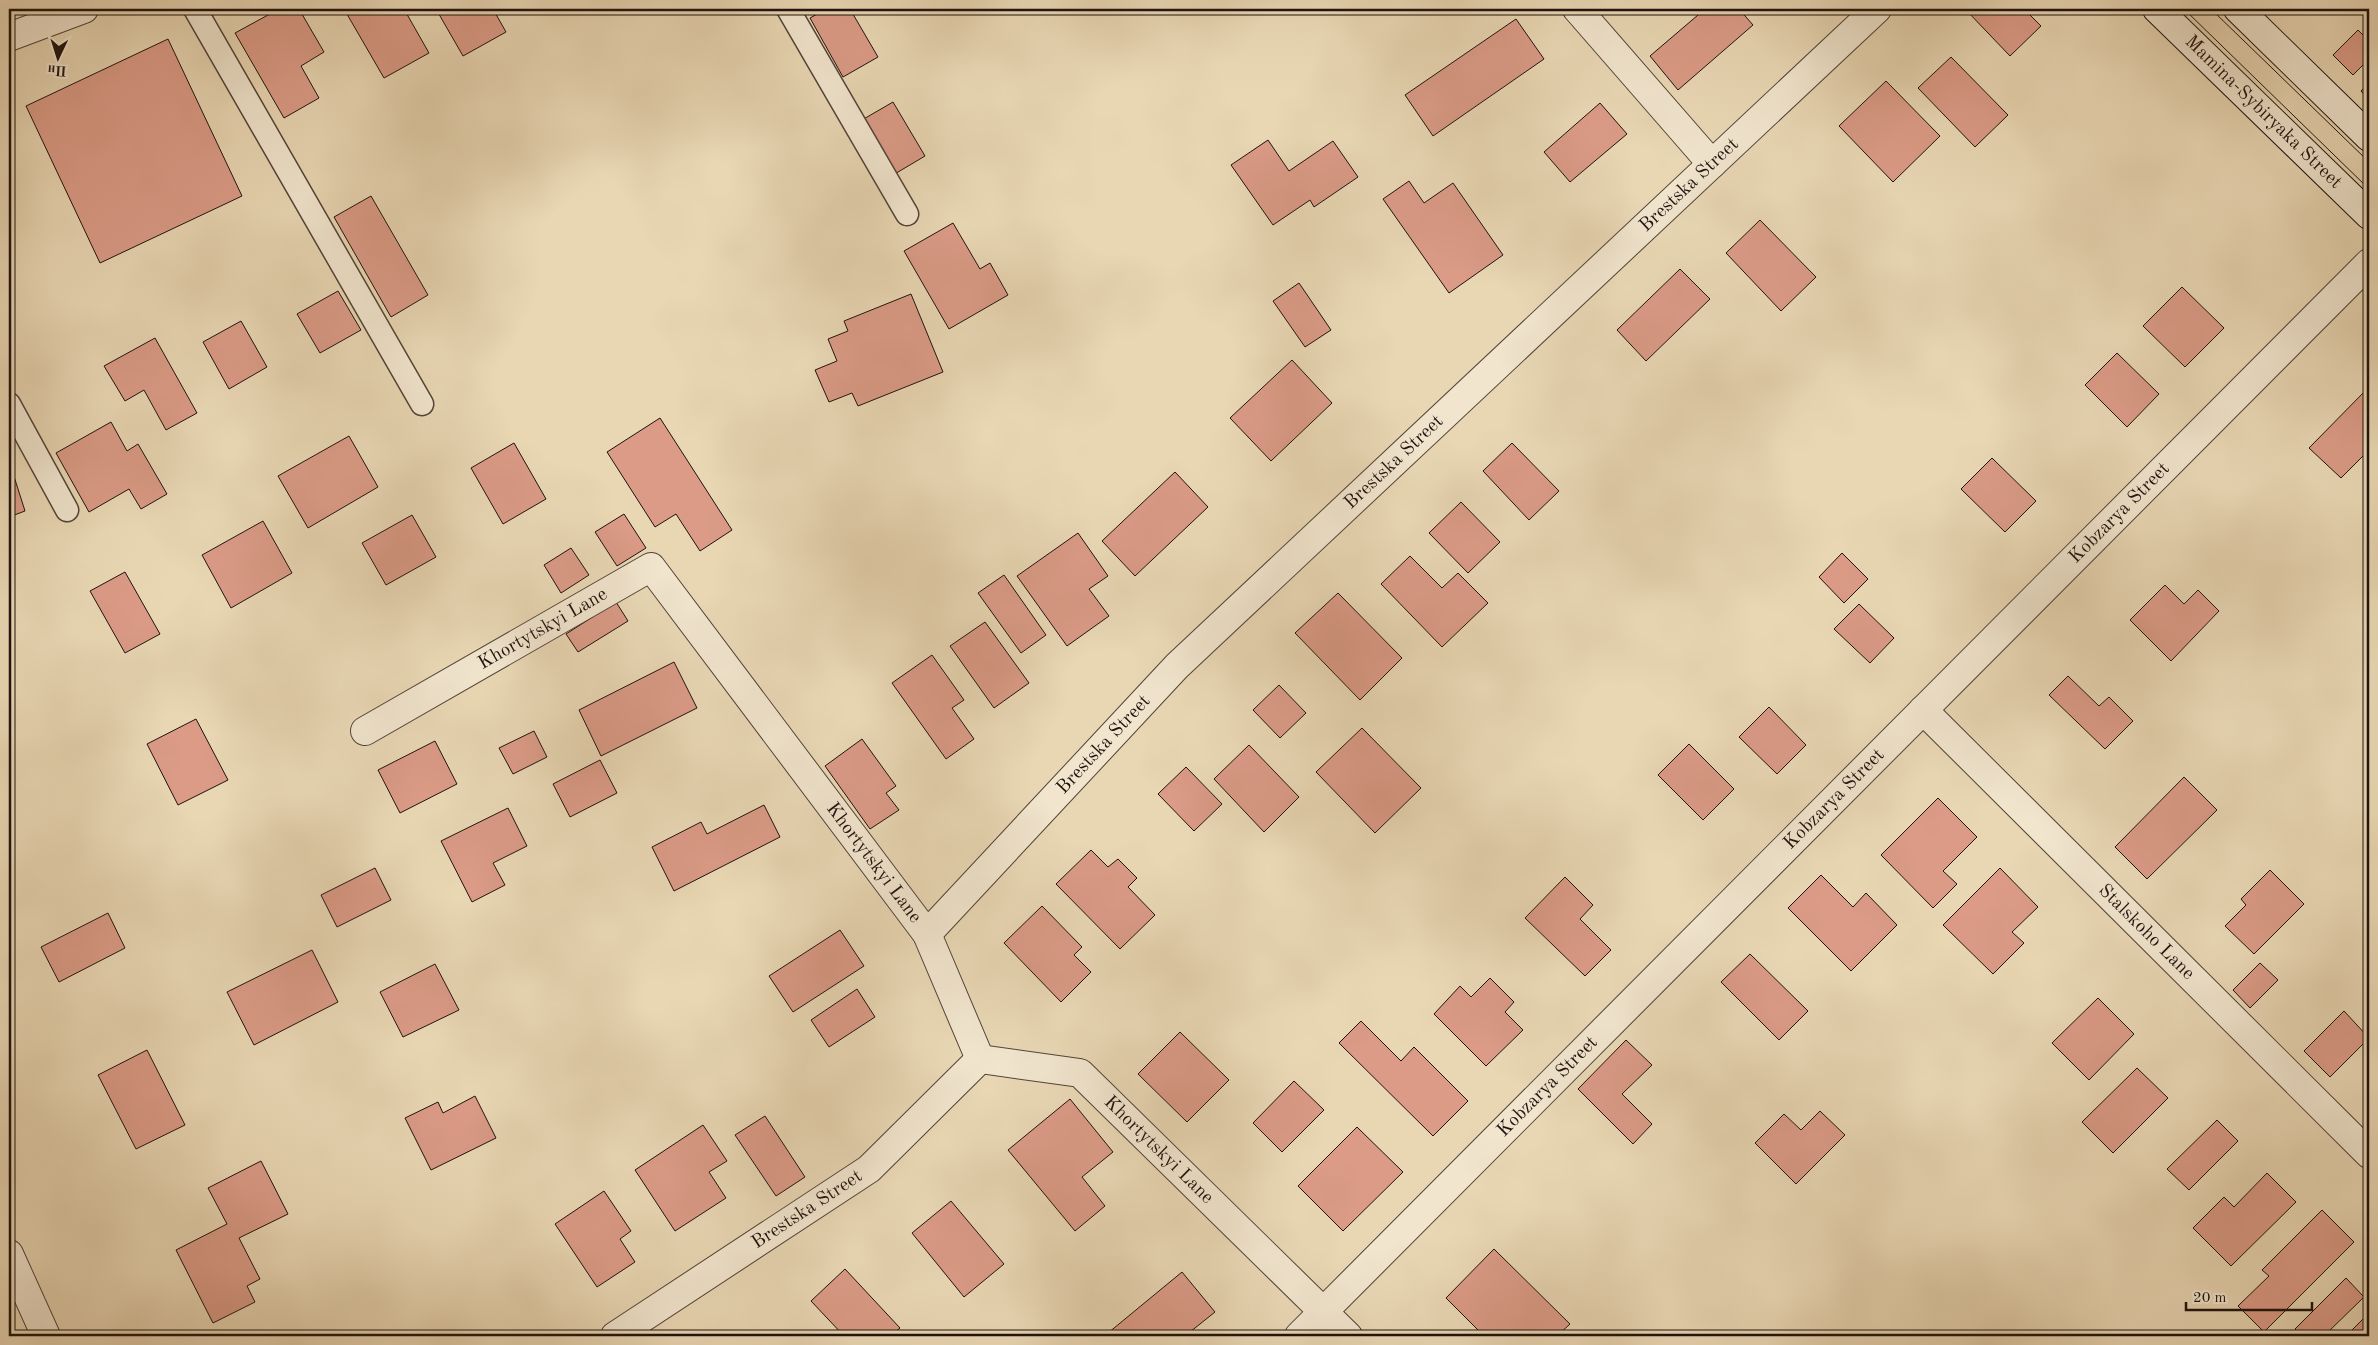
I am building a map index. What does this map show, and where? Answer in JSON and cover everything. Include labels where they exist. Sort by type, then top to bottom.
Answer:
[{"type":"street","points":[[9,37],[84,9]]},
{"type":"street","points":[[1577,9],[1712,164]]},
{"type":"street","name":"Brestska Street","points":[[927,934],[1177,666],[1877,9]]},
{"type":"street","name":"Mamina-Sybiryaka Street","points":[[2157,9],[2369,215]]},
{"type":"street","points":[[2238,9],[2369,137]]},
{"type":"street","name":"Kobzarya Street","points":[[1299,1336],[2369,263]]},
{"type":"street","name":"Khortytskyi Lane","points":[[365,731],[651,567],[927,934],[980,1059],[1080,1074],[1322,1313],[1348,1336]]},
{"type":"street","name":"Stalskoho Lane","points":[[1922,710],[2369,1154]]},
{"type":"street","name":"Brestska Street","points":[[614,1336],[869,1169],[980,1059]]},
{"type":"street","points":[[9,1254],[46,1336]]},
{"type":"lane","points":[[195,9],[422,404]]},
{"type":"lane","points":[[788,9],[906,214]]},
{"type":"lane","points":[[9,404],[67,510]]},
{"type":"building","points":[[279,9],[299,9],[324,52],[301,66],[319,98],[284,118],[235,33]]},
{"type":"building","points":[[344,9],[404,9],[429,53],[384,78]]},
{"type":"building","points":[[436,9],[493,9],[506,32],[463,56]]},
{"type":"building","points":[[826,9],[850,9],[878,57],[843,77],[810,18]]},
{"type":"building","points":[[1406,9],[1418,9],[1411,15]]},
{"type":"building","points":[[1705,9],[1739,9],[1753,25],[1678,90],[1650,56]]},
{"type":"building","points":[[1967,9],[2024,9],[2041,26],[2010,56]]},
{"type":"building","points":[[1516,19],[1544,59],[1433,136],[1405,95]]},
{"type":"building","points":[[2358,30],[2369,41],[2369,59],[2353,75],[2333,55]]},
{"type":"building","points":[[168,39],[242,196],[100,263],[26,106]]},
{"type":"building","points":[[1951,57],[2008,115],[1975,147],[1918,88]]},
{"type":"building","points":[[1886,81],[1940,136],[1893,182],[1839,126]]},
{"type":"building","points":[[2369,83],[2369,100],[2361,91]]},
{"type":"building","points":[[893,102],[925,156],[893,175],[862,120]]},
{"type":"building","points":[[1600,103],[1627,134],[1570,182],[1544,152]]},
{"type":"building","points":[[1268,140],[1289,171],[1333,141],[1358,177],[1314,207],[1310,200],[1273,225],[1231,165]]},
{"type":"building","points":[[1409,181],[1424,203],[1453,183],[1503,255],[1449,293],[1383,199]]},
{"type":"building","points":[[371,196],[428,295],[391,317],[334,217]]},
{"type":"building","points":[[1760,220],[1816,277],[1781,311],[1726,253]]},
{"type":"building","points":[[953,223],[980,269],[990,263],[1008,295],[949,329],[904,251]]},
{"type":"building","points":[[1680,269],[1710,299],[1646,361],[1617,330]]},
{"type":"building","points":[[1299,283],[1331,330],[1305,347],[1273,301]]},
{"type":"building","points":[[2182,287],[2224,328],[2185,367],[2143,326]]},
{"type":"building","points":[[338,291],[361,330],[320,353],[297,314]]},
{"type":"building","points":[[911,294],[943,372],[858,406],[852,393],[829,402],[815,370],[837,361],[828,339],[848,331],[844,321]]},
{"type":"building","points":[[241,321],[267,367],[229,389],[203,342]]},
{"type":"building","points":[[155,338],[197,413],[166,430],[144,390],[125,401],[104,366]]},
{"type":"building","points":[[2117,353],[2159,394],[2127,427],[2085,385]]},
{"type":"building","points":[[1292,360],[1332,403],[1271,461],[1230,418]]},
{"type":"building","points":[[2366,390],[2369,393],[2369,450],[2341,478],[2309,448]]},
{"type":"building","points":[[660,418],[732,530],[700,551],[676,514],[655,527],[607,452]]},
{"type":"building","points":[[111,422],[127,451],[138,444],[167,494],[141,509],[129,489],[89,512],[56,453]]},
{"type":"building","points":[[349,436],[378,487],[308,528],[278,476]]},
{"type":"building","points":[[514,443],[546,499],[503,524],[471,468]]},
{"type":"building","points":[[1512,443],[1559,491],[1529,520],[1483,471]]},
{"type":"building","points":[[1992,458],[2036,501],[2005,532],[1961,489]]},
{"type":"building","points":[[9,467],[11,467],[25,511],[9,517]]},
{"type":"building","points":[[1175,472],[1208,507],[1135,576],[1102,541]]},
{"type":"building","points":[[1461,502],[1500,542],[1468,573],[1429,533]]},
{"type":"building","points":[[624,514],[646,548],[617,566],[595,532]]},
{"type":"building","points":[[412,515],[436,557],[386,585],[362,543]]},
{"type":"building","points":[[263,521],[292,573],[231,608],[202,555]]},
{"type":"building","points":[[1078,533],[1108,576],[1089,589],[1109,616],[1067,646],[1017,576]]},
{"type":"building","points":[[571,548],[589,575],[561,593],[544,565]]},
{"type":"building","points":[[1842,553],[1868,579],[1844,603],[1819,577]]},
{"type":"building","points":[[1410,556],[1442,588],[1458,573],[1488,603],[1442,647],[1381,584]]},
{"type":"building","points":[[125,572],[160,634],[125,653],[90,591]]},
{"type":"building","points":[[1004,575],[1046,635],[1021,653],[978,593]]},
{"type":"building","points":[[2165,585],[2184,604],[2198,590],[2219,611],[2171,661],[2130,620]]},
{"type":"building","points":[[1338,593],[1402,658],[1360,700],[1295,633]]},
{"type":"building","points":[[616,602],[628,621],[578,652],[566,634]]},
{"type":"building","points":[[1859,604],[1894,638],[1870,663],[1834,629]]},
{"type":"building","points":[[985,622],[1029,683],[994,708],[950,646]]},
{"type":"building","points":[[932,655],[964,700],[952,708],[974,739],[946,759],[892,683]]},
{"type":"building","points":[[674,662],[697,708],[601,756],[579,710]]},
{"type":"building","points":[[2068,676],[2099,706],[2109,697],[2133,721],[2105,749],[2049,695]]},
{"type":"building","points":[[1279,685],[1306,713],[1280,738],[1253,710]]},
{"type":"building","points":[[1769,707],[1806,745],[1777,774],[1739,737]]},
{"type":"building","points":[[196,719],[228,780],[178,805],[147,744]]},
{"type":"building","points":[[1362,728],[1421,788],[1375,833],[1316,772]]},
{"type":"building","points":[[534,731],[547,757],[513,774],[499,748]]},
{"type":"building","points":[[862,739],[896,786],[886,793],[899,810],[870,829],[825,766]]},
{"type":"building","points":[[435,741],[457,784],[400,813],[378,770]]},
{"type":"building","points":[[1689,744],[1734,789],[1703,820],[1658,775]]},
{"type":"building","points":[[1249,745],[1299,797],[1264,832],[1214,779]]},
{"type":"building","points":[[600,760],[617,793],[570,817],[553,784]]},
{"type":"building","points":[[1186,767],[1222,804],[1194,831],[1158,794]]},
{"type":"building","points":[[2184,777],[2217,810],[2147,879],[2115,847]]},
{"type":"building","points":[[1938,798],[1977,837],[1943,871],[1957,884],[1933,908],[1881,855]]},
{"type":"building","points":[[764,805],[780,837],[674,891],[652,847],[701,822],[707,834]]},
{"type":"building","points":[[508,808],[527,846],[493,863],[505,885],[472,902],[441,841]]},
{"type":"building","points":[[1091,850],[1108,867],[1118,859],[1137,878],[1128,887],[1155,915],[1120,949],[1056,884]]},
{"type":"building","points":[[375,868],[391,900],[337,927],[321,895]]},
{"type":"building","points":[[2000,868],[2038,907],[2012,932],[2024,943],[1993,974],[1943,925]]},
{"type":"building","points":[[2270,870],[2304,904],[2254,954],[2225,926],[2246,905],[2241,899]]},
{"type":"building","points":[[1821,875],[1853,907],[1866,893],[1897,925],[1851,971],[1788,908]]},
{"type":"building","points":[[1565,877],[1593,905],[1580,919],[1611,950],[1585,976],[1525,918]]},
{"type":"building","points":[[1042,906],[1082,947],[1074,955],[1091,972],[1061,1002],[1004,943]]},
{"type":"building","points":[[108,913],[125,948],[59,982],[41,947]]},
{"type":"building","points":[[840,930],[864,966],[793,1012],[769,976]]},
{"type":"building","points":[[312,950],[338,1002],[254,1045],[227,992]]},
{"type":"building","points":[[1750,954],[1808,1011],[1779,1040],[1721,982]]},
{"type":"building","points":[[2260,963],[2278,980],[2250,1008],[2233,990]]},
{"type":"building","points":[[435,964],[459,1010],[403,1037],[380,992]]},
{"type":"building","points":[[1490,978],[1514,1002],[1505,1012],[1523,1030],[1486,1066],[1434,1014],[1460,986],[1471,997]]},
{"type":"building","points":[[857,989],[875,1017],[829,1047],[811,1020]]},
{"type":"building","points":[[2098,998],[2134,1034],[2089,1080],[2052,1043]]},
{"type":"building","points":[[2344,1011],[2369,1038],[2330,1077],[2304,1051]]},
{"type":"building","points":[[1361,1021],[1401,1061],[1414,1047],[1468,1101],[1433,1136],[1339,1043]]},
{"type":"building","points":[[1180,1032],[1229,1080],[1187,1122],[1138,1074]]},
{"type":"building","points":[[1626,1040],[1652,1065],[1622,1094],[1652,1124],[1633,1144],[1578,1089]]},
{"type":"building","points":[[147,1050],[185,1125],[136,1149],[98,1075]]},
{"type":"building","points":[[2137,1068],[2168,1098],[2113,1153],[2082,1122]]},
{"type":"building","points":[[1294,1081],[1324,1110],[1282,1152],[1253,1123]]},
{"type":"building","points":[[475,1096],[496,1138],[431,1170],[405,1118],[438,1102],[443,1113]]},
{"type":"building","points":[[1070,1099],[1113,1152],[1082,1177],[1105,1206],[1075,1231],[1008,1150]]},
{"type":"building","points":[[1820,1111],[1845,1135],[1796,1184],[1755,1143],[1784,1114],[1801,1130]]},
{"type":"building","points":[[765,1116],[805,1177],[776,1196],[735,1135]]},
{"type":"building","points":[[2217,1120],[2238,1141],[2189,1190],[2167,1169]]},
{"type":"building","points":[[703,1125],[727,1161],[709,1172],[726,1198],[675,1231],[635,1170]]},
{"type":"building","points":[[1357,1127],[1403,1172],[1343,1231],[1298,1186]]},
{"type":"building","points":[[261,1161],[288,1214],[239,1238],[260,1279],[247,1286],[255,1302],[213,1323],[176,1250],[227,1224],[208,1188]]},
{"type":"building","points":[[2267,1173],[2296,1202],[2231,1266],[2193,1228],[2224,1197],[2234,1207]]},
{"type":"building","points":[[604,1191],[631,1231],[620,1239],[635,1262],[597,1287],[555,1224]]},
{"type":"building","points":[[951,1201],[1004,1264],[964,1297],[912,1233]]},
{"type":"building","points":[[2322,1210],[2354,1242],[2264,1332],[2238,1306],[2269,1276],[2262,1270]]},
{"type":"building","points":[[1494,1249],[1570,1324],[1557,1336],[1484,1336],[1446,1298]]},
{"type":"building","points":[[845,1269],[900,1328],[891,1336],[844,1336],[811,1301]]},
{"type":"building","points":[[1182,1272],[1215,1312],[1185,1336],[1111,1336],[1108,1333]]},
{"type":"building","points":[[2346,1278],[2364,1297],[2324,1336],[2303,1336],[2295,1329]]},
{"type":"building","points":[[2369,1313],[2369,1336],[2346,1336]]},
{"type":"tram line","points":[[2184,9],[2369,189]]},
{"type":"tram line","points":[[2211,9],[2369,162]]}]
